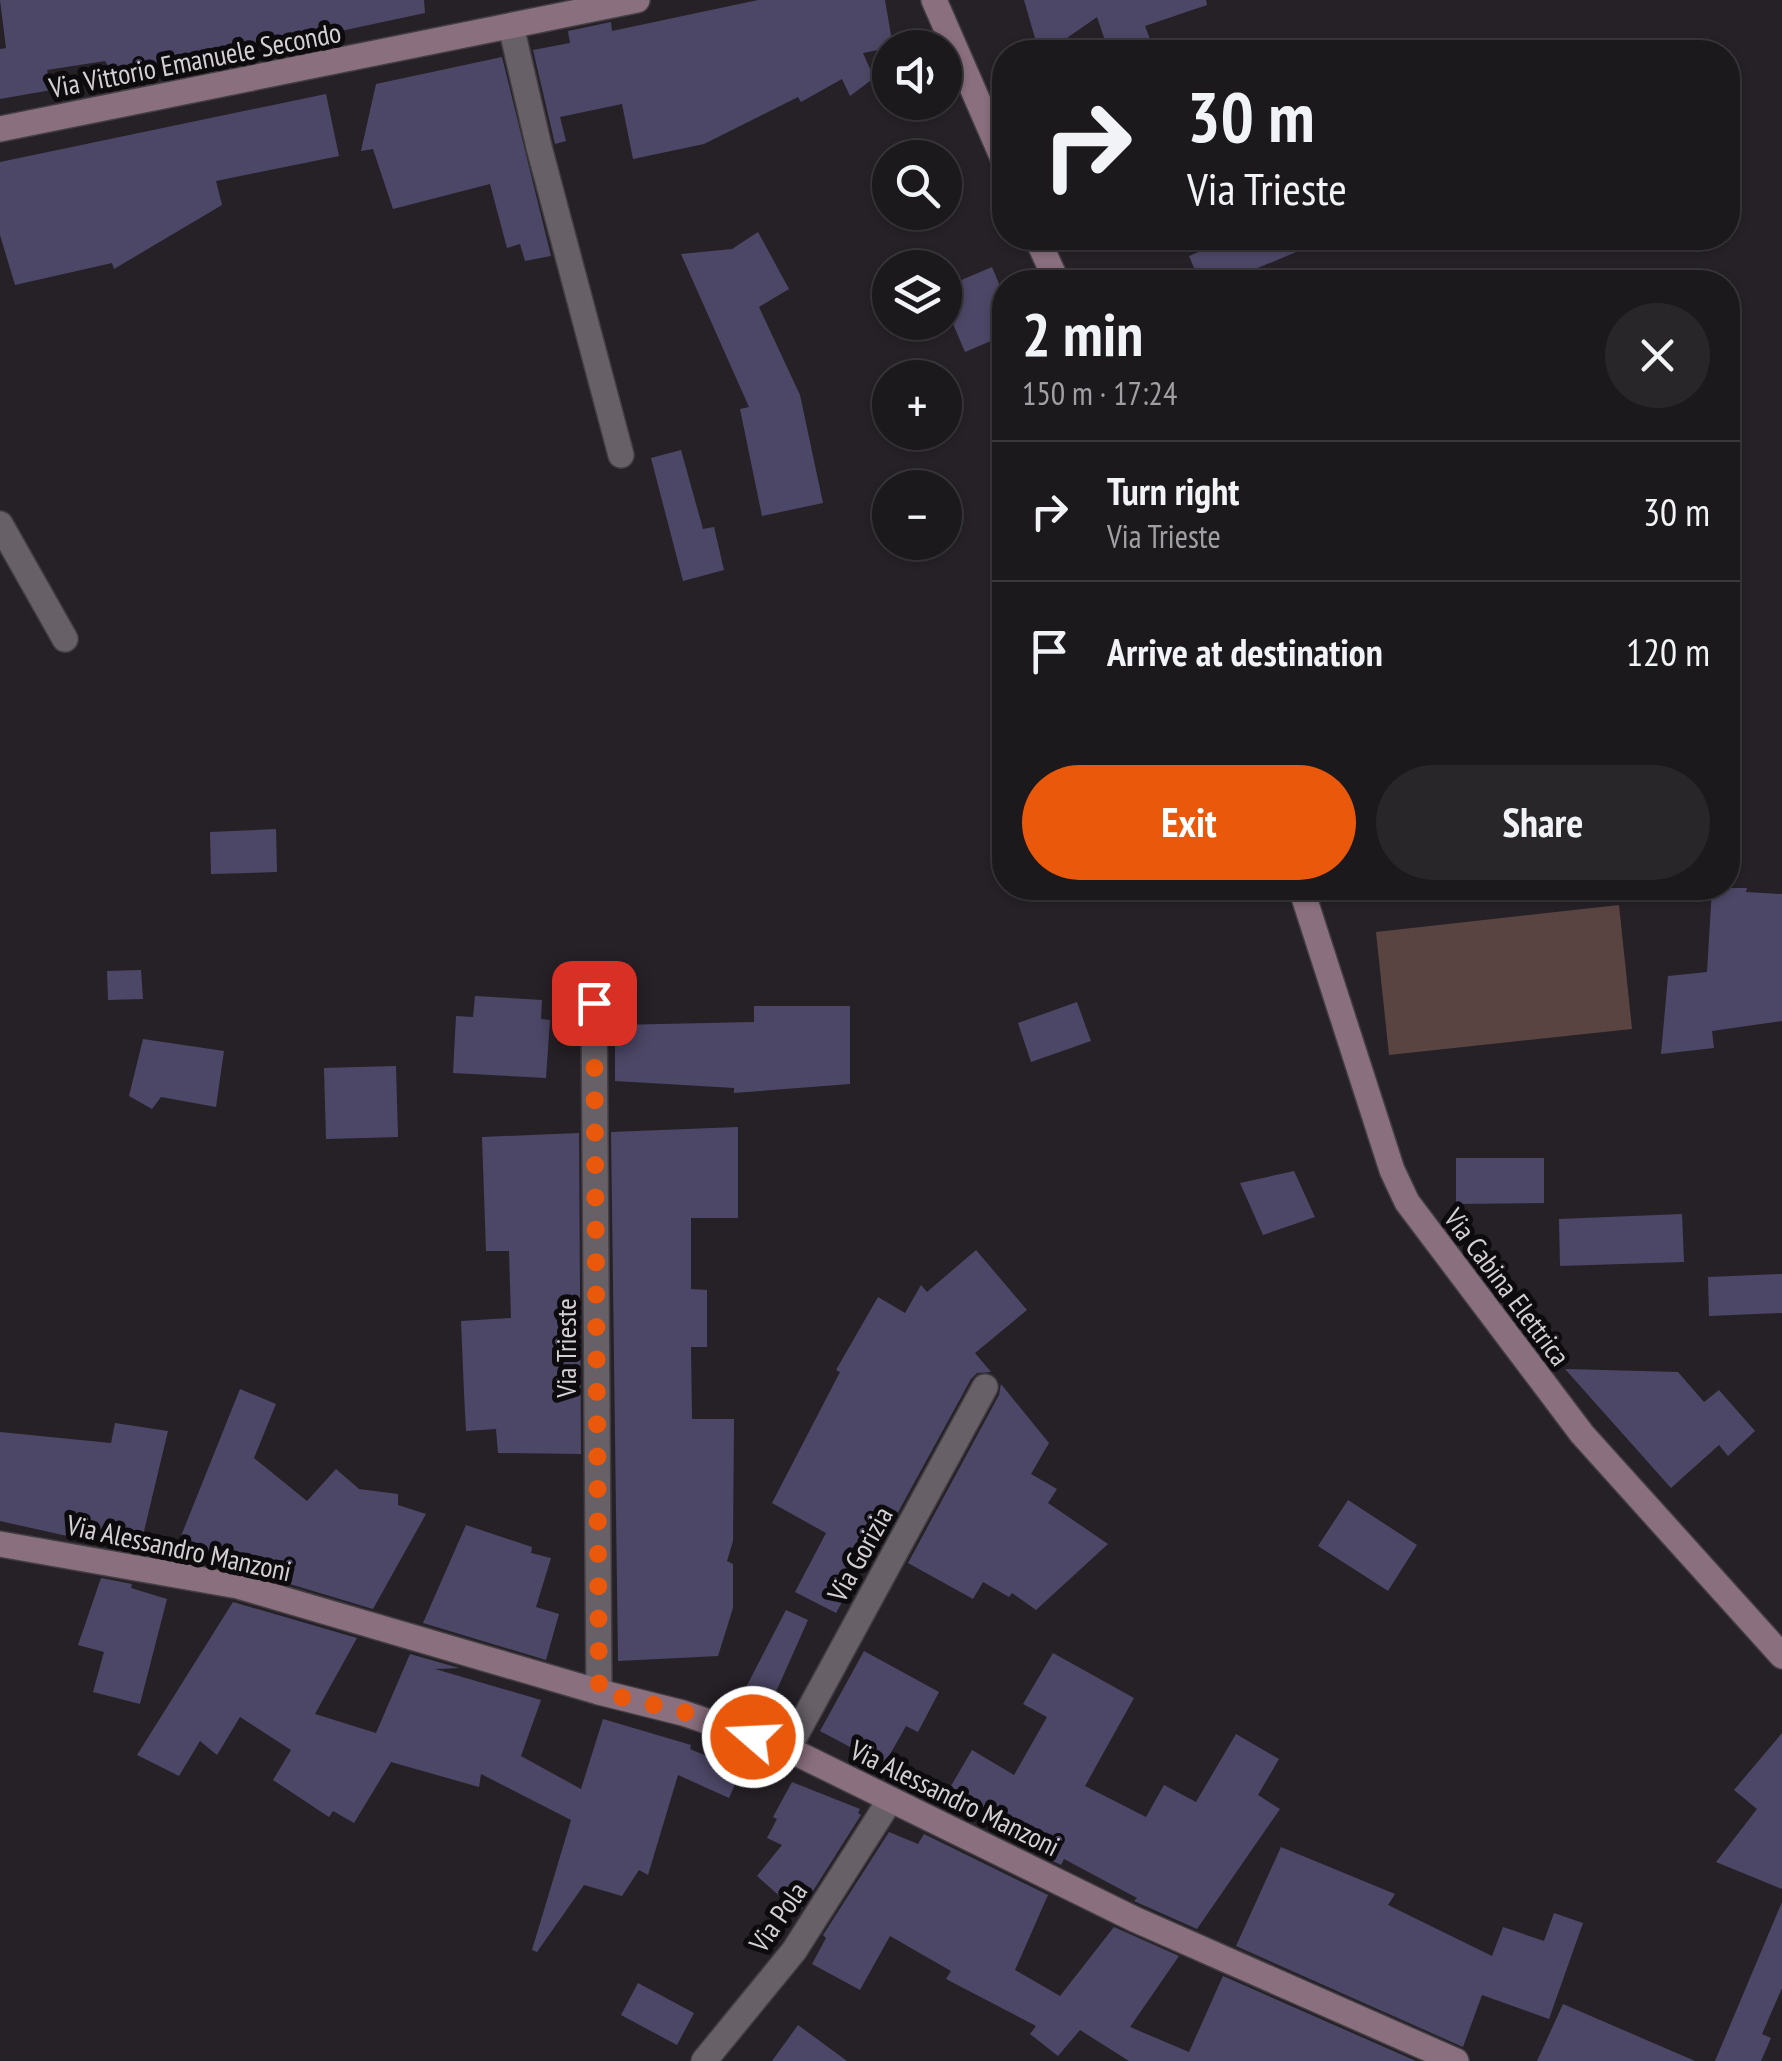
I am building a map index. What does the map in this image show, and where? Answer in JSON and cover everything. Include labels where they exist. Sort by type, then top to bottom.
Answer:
[{"type":"street","name":"Via Vittorio Emanuele Secondo","points":[[0,129],[636,0]]},
{"type":"street","points":[[934,0],[992,133]]},
{"type":"street","points":[[511,26],[539,147],[621,454]]},
{"type":"street","points":[[0,524],[65,639]]},
{"type":"street","name":"Via Cabina Elettrica","points":[[1305,900],[1392,1170],[1407,1202],[1582,1434],[1782,1656]]},
{"type":"street","name":"Via Trieste","points":[[594,1003],[599,1692]]},
{"type":"street","name":"Via Gorizia","points":[[788,1749],[985,1387]]},
{"type":"street","name":"Via Alessandro Manzoni","points":[[0,1544],[238,1586],[599,1692],[684,1712],[788,1749],[1134,1919],[1456,2061]]},
{"type":"street","name":"Via Pola","points":[[704,2061],[794,1951],[890,1800]]},
{"type":"shaded area","points":[[1619,905],[1632,1029],[1389,1055],[1376,932]]},
{"type":"building","points":[[0,0],[424,0],[425,13],[116,79],[105,61],[47,70],[51,90],[0,99],[0,49],[6,48]]},
{"type":"building","points":[[758,0],[885,0],[890,30],[872,30],[872,51],[863,53],[872,80],[850,96],[842,79],[801,102],[798,97],[704,144],[633,159],[622,104],[560,117],[566,141],[555,144],[533,50],[570,43],[568,31],[611,22],[612,31]]},
{"type":"building","points":[[1024,0],[1206,0],[1207,5],[1145,26],[1150,40],[1105,40],[1097,17],[1064,40],[1036,40]]},
{"type":"building","points":[[502,57],[551,256],[525,261],[520,244],[507,248],[490,184],[393,209],[373,149],[361,151],[376,84]]},
{"type":"building","points":[[326,94],[339,156],[216,181],[222,205],[114,269],[112,263],[15,285],[0,235],[0,162]]},
{"type":"building","points":[[758,232],[789,289],[759,307],[800,395],[823,503],[762,516],[740,409],[749,407],[681,254],[732,249]]},
{"type":"building","points":[[1203,250],[1301,250],[1253,270],[1195,270],[1189,256]]},
{"type":"building","points":[[992,267],[992,341],[965,352],[960,340],[962,280]]},
{"type":"building","points":[[681,450],[703,529],[714,527],[724,570],[683,581],[651,458]]},
{"type":"building","points":[[276,829],[277,872],[211,874],[210,832]]},
{"type":"building","points":[[1740,888],[1747,888],[1746,892],[1782,894],[1782,1021],[1712,1031],[1714,1048],[1661,1054],[1668,976],[1707,972],[1711,900],[1740,900]]},
{"type":"building","points":[[141,970],[143,999],[108,1000],[107,971]]},
{"type":"building","points":[[475,996],[542,1000],[541,1019],[550,1020],[546,1078],[453,1073],[456,1016],[473,1017]]},
{"type":"building","points":[[1077,1002],[1091,1041],[1031,1062],[1018,1023]]},
{"type":"building","points":[[754,1006],[850,1006],[850,1084],[734,1093],[734,1088],[615,1081],[615,1025],[754,1022]]},
{"type":"building","points":[[143,1039],[224,1051],[216,1107],[161,1097],[152,1109],[129,1096]]},
{"type":"building","points":[[396,1066],[398,1137],[326,1139],[324,1068]]},
{"type":"building","points":[[738,1127],[738,1218],[691,1218],[691,1289],[707,1290],[707,1347],[691,1347],[692,1419],[734,1419],[733,1541],[727,1561],[733,1564],[733,1608],[718,1656],[618,1661],[611,1132]]},
{"type":"building","points":[[579,1133],[581,1454],[498,1453],[496,1429],[466,1431],[464,1393],[461,1321],[511,1318],[509,1251],[486,1251],[482,1137]]},
{"type":"building","points":[[1456,1158],[1544,1158],[1544,1203],[1456,1204]]},
{"type":"building","points":[[1294,1171],[1315,1217],[1263,1235],[1240,1183]]},
{"type":"building","points":[[1682,1214],[1684,1262],[1560,1266],[1559,1219]]},
{"type":"building","points":[[976,1250],[1027,1310],[975,1353],[991,1372],[977,1373],[971,1379],[879,1547],[874,1544],[836,1613],[795,1592],[826,1533],[772,1503],[840,1372],[836,1370],[878,1297],[905,1313],[921,1285],[927,1292]]},
{"type":"building","points":[[1782,1274],[1782,1313],[1709,1316],[1708,1277]]},
{"type":"building","points":[[1565,1369],[1678,1372],[1704,1402],[1719,1390],[1755,1431],[1728,1456],[1719,1445],[1671,1488]]},
{"type":"building","points":[[1001,1384],[1049,1443],[1031,1474],[1057,1489],[1048,1503],[1108,1544],[1036,1610],[1012,1593],[1009,1597],[983,1582],[973,1599],[908,1563],[999,1395]]},
{"type":"building","points":[[240,1389],[276,1404],[254,1458],[307,1501],[336,1469],[359,1489],[398,1494],[398,1505],[426,1514],[373,1609],[243,1570],[173,1556]]},
{"type":"building","points":[[115,1423],[168,1431],[139,1552],[0,1521],[0,1432],[111,1443]]},
{"type":"building","points":[[1348,1500],[1417,1545],[1388,1591],[1318,1546]]},
{"type":"building","points":[[466,1525],[532,1547],[531,1553],[551,1558],[536,1607],[559,1614],[546,1660],[423,1623]]},
{"type":"building","points":[[101,1578],[132,1584],[131,1588],[167,1599],[140,1704],[93,1692],[104,1652],[78,1645]]},
{"type":"building","points":[[233,1602],[357,1638],[315,1714],[376,1733],[410,1654],[459,1668],[435,1669],[541,1700],[521,1756],[581,1789],[603,1719],[691,1745],[690,1749],[709,1757],[712,1751],[744,1764],[729,1798],[678,1775],[648,1875],[639,1870],[622,1896],[584,1885],[537,1952],[532,1950],[571,1820],[481,1774],[479,1787],[391,1762],[354,1823],[333,1811],[329,1817],[273,1780],[291,1750],[240,1717],[217,1755],[200,1741],[179,1776],[137,1755]]},
{"type":"building","points":[[786,1610],[808,1620],[771,1703],[744,1691]]},
{"type":"building","points":[[864,1651],[939,1692],[918,1732],[906,1726],[884,1765],[820,1731]]},
{"type":"building","points":[[1053,1653],[1134,1698],[1085,1786],[1146,1817],[1164,1785],[1196,1802],[1236,1734],[1279,1759],[1258,1795],[1280,1809],[1197,1929],[1134,1901],[1137,1898],[1064,1859],[1061,1865],[996,1833],[999,1827],[944,1798],[972,1750],[1014,1775],[1047,1717],[1023,1704]]},
{"type":"building","points":[[1782,1733],[1782,1889],[1716,1862],[1757,1809],[1734,1790]]},
{"type":"building","points":[[792,1782],[860,1809],[861,1815],[799,1913],[757,1876],[782,1845],[767,1838],[777,1819],[773,1817]]},
{"type":"building","points":[[889,1832],[918,1844],[924,1834],[1048,1895],[1015,1970],[1060,1996],[1114,1927],[1179,1956],[1130,2027],[1189,2052],[1223,1976],[1416,2061],[1129,2061],[1080,2030],[1058,2056],[1030,2034],[1036,2026],[946,1979],[951,1971],[890,1936],[860,1990],[812,1964],[826,1938],[823,1935]]},
{"type":"building","points":[[1281,1847],[1395,1894],[1388,1905],[1492,1956],[1503,1927],[1544,1941],[1554,1913],[1583,1923],[1549,2019],[1482,1995],[1463,2047],[1236,1946]]},
{"type":"building","points":[[1782,1902],[1782,1988],[1762,2034],[1771,2038],[1761,2061],[1715,2061]]},
{"type":"building","points":[[638,1983],[694,2013],[677,2045],[621,2015]]},
{"type":"building","points":[[1563,2004],[1695,2061],[1537,2061]]},
{"type":"building","points":[[798,2025],[847,2061],[772,2061]]},
{"type":"route","points":[[594,1003],[599,1692],[684,1712],[753,1737]]}]
